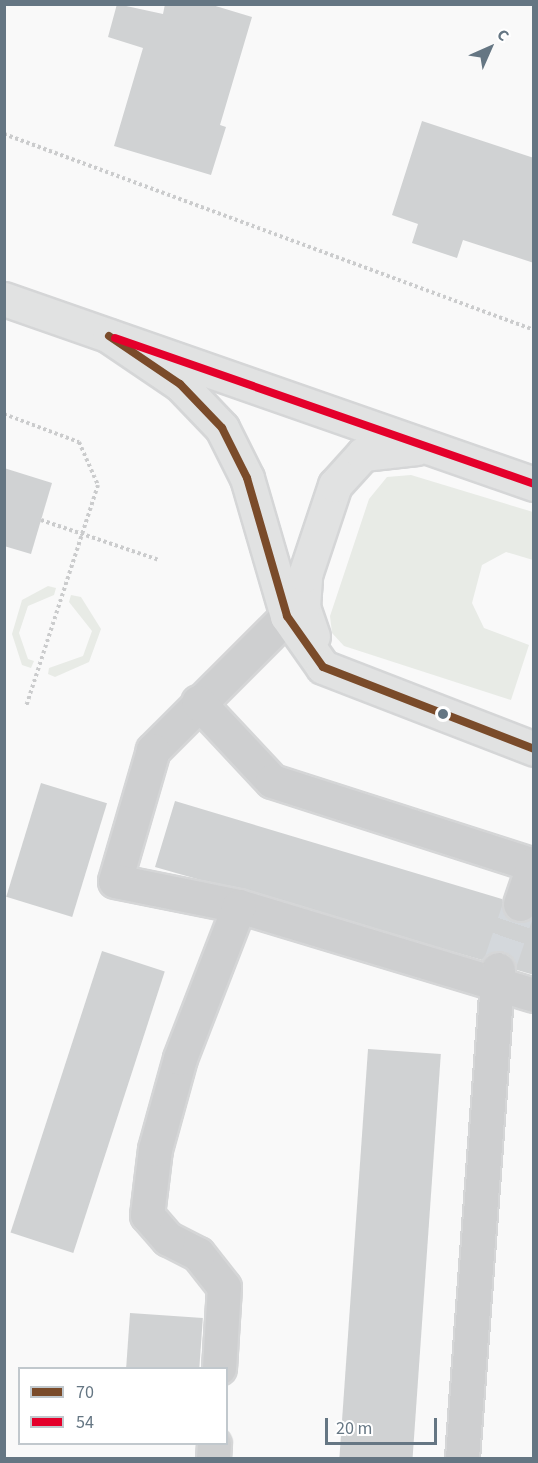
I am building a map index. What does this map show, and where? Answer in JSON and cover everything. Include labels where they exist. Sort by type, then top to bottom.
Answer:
[{"type":"main road","points":[[4,299],[534,484]]},
{"type":"main road","points":[[109,336],[180,384],[222,428],[247,478],[287,616],[323,667],[534,749]]},
{"type":"main road","points":[[323,667],[303,596],[304,575],[334,485],[363,454],[425,447]]},
{"type":"lane","points":[[287,616],[198,702],[153,750],[115,881],[239,906],[497,976],[534,995]]},
{"type":"lane","points":[[198,702],[272,781],[533,864],[520,904]]},
{"type":"lane","points":[[219,1367],[224,1287],[198,1254],[168,1239],[147,1215],[155,1149],[180,1058],[239,906]]},
{"type":"lane","points":[[462,1458],[497,976]]},
{"type":"path","points":[[4,134],[534,330]]},
{"type":"path","points":[[4,414],[79,442],[98,485],[26,706]]},
{"type":"path","points":[[41,520],[159,560]]},
{"type":"shaded area","points":[[411,475],[533,512],[533,560],[506,552],[482,565],[472,603],[484,628],[529,645],[511,700],[344,646],[332,633],[330,616],[369,499],[387,477]]},
{"type":"shaded area","points":[[48,586],[56,588],[54,595],[28,606],[19,633],[28,659],[34,661],[31,668],[22,665],[12,634],[22,600]]},
{"type":"shaded area","points":[[71,595],[81,597],[101,629],[89,662],[55,677],[48,674],[49,668],[83,656],[92,631],[69,602]]},
{"type":"building","points":[[117,4],[163,14],[165,4],[209,4],[252,17],[220,125],[226,127],[211,175],[114,146],[143,48],[108,37]]},
{"type":"building","points":[[422,121],[534,158],[534,263],[463,240],[457,258],[412,243],[418,224],[392,215]]},
{"type":"building","points":[[4,468],[52,483],[31,554],[4,546]]},
{"type":"building","points":[[41,783],[107,803],[72,917],[6,897]]},
{"type":"building","points":[[175,801],[502,899],[506,916],[513,921],[534,917],[534,975],[517,970],[515,960],[500,950],[482,960],[155,867]]},
{"type":"building","points":[[102,951],[165,971],[73,1253],[11,1233]]},
{"type":"building","points":[[368,1049],[441,1054],[413,1458],[339,1458]]},
{"type":"building","points":[[130,1313],[203,1318],[199,1367],[126,1367]]},
{"type":"tunnel","points":[[498,969],[520,904]]},
{"type":"transit line","name":"70","points":[[109,336],[180,384],[222,428],[247,478],[287,616],[323,667],[534,749]]},
{"type":"transit line","name":"54","points":[[115,338],[534,484]]}]
